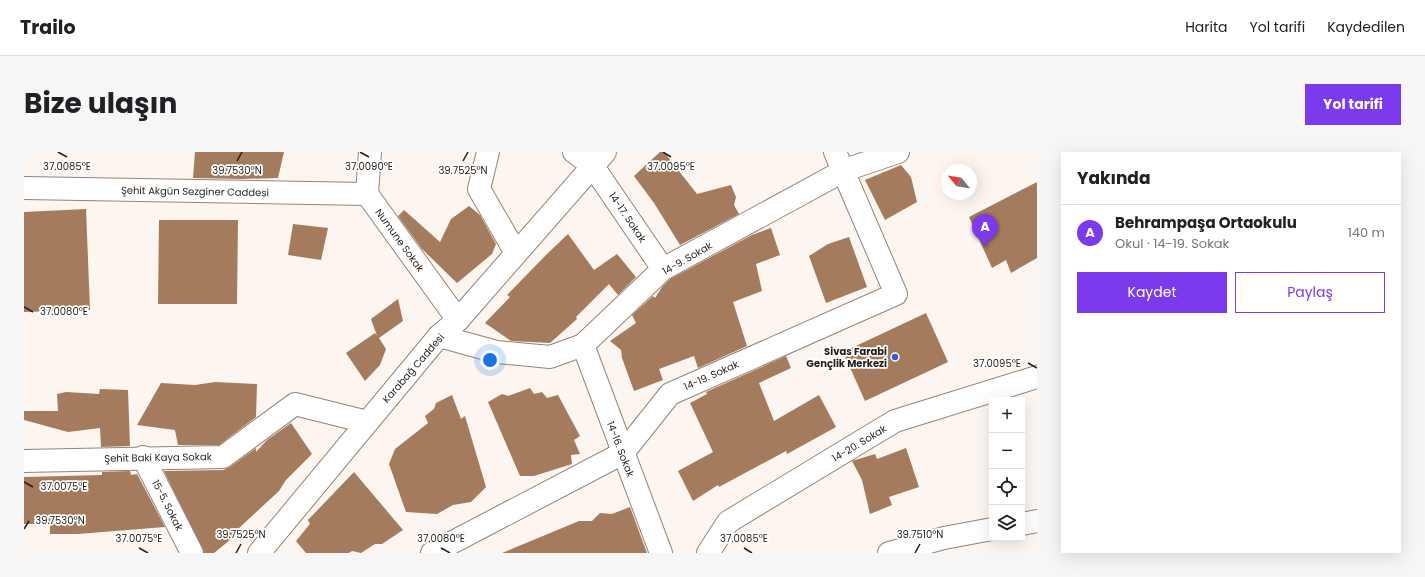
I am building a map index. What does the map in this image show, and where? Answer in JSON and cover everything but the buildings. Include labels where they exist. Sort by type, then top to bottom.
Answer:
[{"type":"street","points":[[367,194],[370,152]]},
{"type":"street","points":[[488,152],[479,189],[516,253]]},
{"type":"street","points":[[574,152],[599,159]]},
{"type":"street","name":"14-9. Sokak","points":[[439,336],[498,352],[550,357],[583,345],[663,270],[840,161],[898,152]]},
{"type":"street","name":"Karabağ Caddesi","points":[[259,553],[439,336],[458,320],[599,159]]},
{"type":"street","name":"14-17. Sokak","points":[[599,159],[663,270]]},
{"type":"street","name":"14-19. Sokak","points":[[432,553],[623,453],[670,394],[896,294],[840,161]]},
{"type":"street","name":"Şehit Akgün Sezginer Caddesi","points":[[24,188],[367,194]]},
{"type":"street","name":"Numune Sokak","points":[[367,194],[458,320]]},
{"type":"street","name":"14-16. Sokak","points":[[583,345],[661,553]]},
{"type":"street","name":"14-20. Sokak","points":[[708,553],[728,522],[895,421],[1037,377]]},
{"type":"street","name":"Şehit Baki Kaya Sokak","points":[[24,461],[143,457],[223,457],[295,404],[367,422]]},
{"type":"street","name":"15-5. Sokak","points":[[143,457],[192,553]]},
{"type":"street","points":[[1025,523],[1037,521]]},
{"type":"street","points":[[890,553],[944,538],[989,530]]},
{"type":"place","name":"Behrampaşa Ortaokulu","points":[[985,247]]},
{"type":"place","name":"Sivas Farabi Gençlik Merkezi","points":[[895,357]]}]
